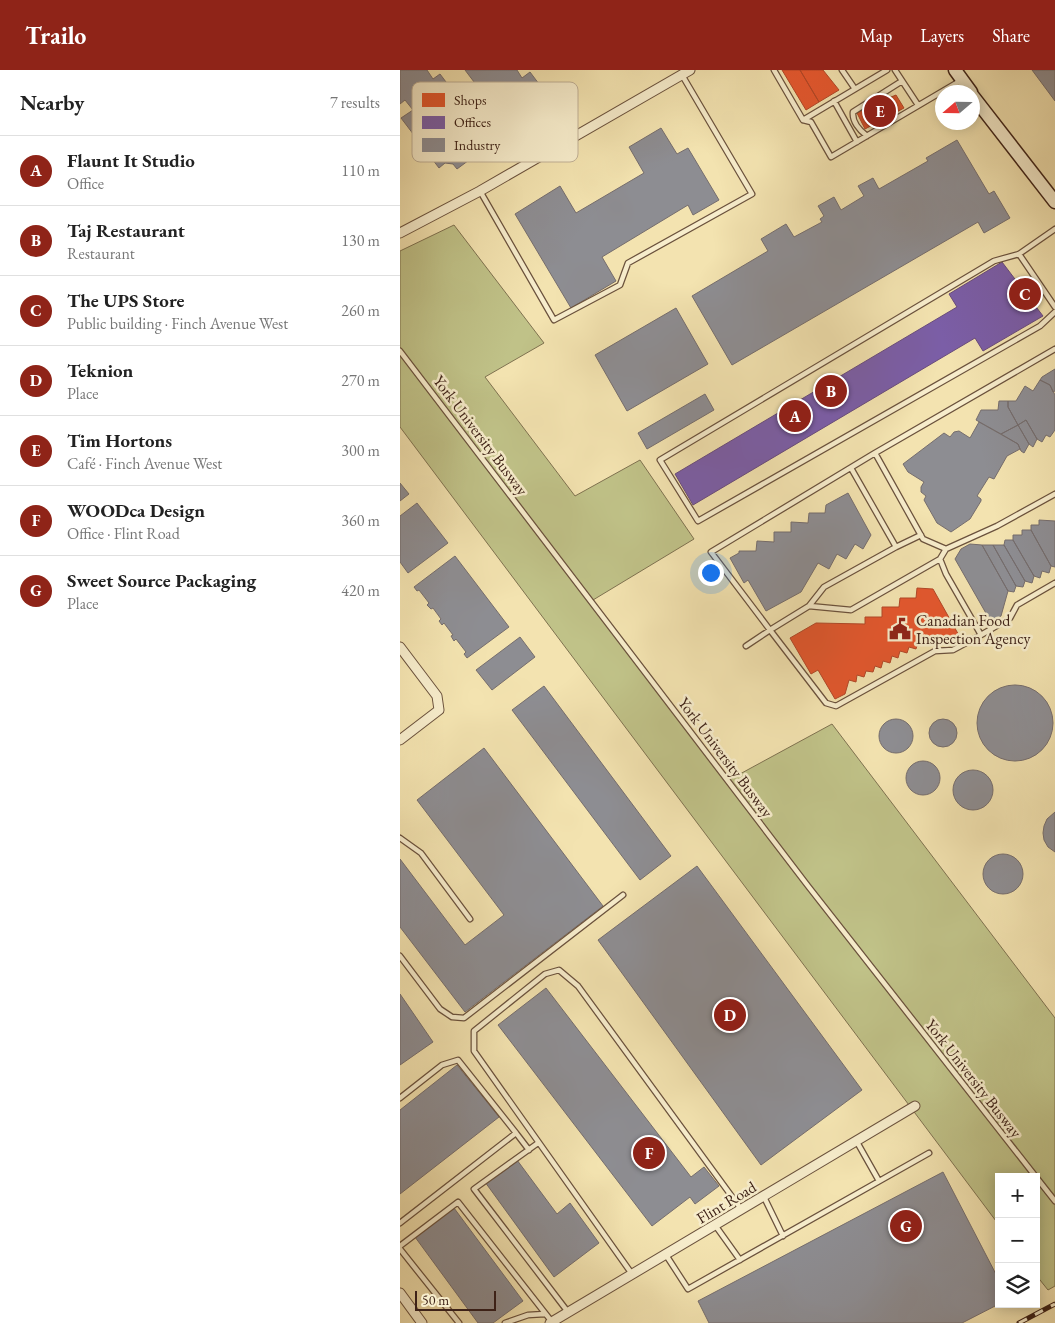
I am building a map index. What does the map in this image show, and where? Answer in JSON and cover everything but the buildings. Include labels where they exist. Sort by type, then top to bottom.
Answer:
[{"type":"main road","points":[[980,104],[1055,202]]},
{"type":"street","points":[[578,134],[686,72]]},
{"type":"street","points":[[400,233],[530,162]]},
{"type":"street","points":[[400,647],[437,696],[439,710],[400,740]]},
{"type":"street","name":"Flint Road","points":[[551,1323],[916,1106]]},
{"type":"street","points":[[400,1293],[422,1323]]},
{"type":"lane","points":[[774,70],[803,120],[811,122],[831,157],[918,105],[958,75]]},
{"type":"lane","points":[[842,70],[855,89]]},
{"type":"lane","points":[[803,120],[880,72],[887,70]]},
{"type":"lane","points":[[895,70],[918,105]]},
{"type":"lane","points":[[480,191],[554,320],[620,285],[628,263],[752,194],[686,72]]},
{"type":"lane","points":[[867,136],[856,123],[853,112],[902,81]]},
{"type":"lane","points":[[834,101],[857,142]]},
{"type":"lane","points":[[1055,229],[1019,254],[994,261],[660,460],[698,521],[1040,326],[1055,312]]},
{"type":"lane","points":[[1019,254],[1055,307]]},
{"type":"lane","points":[[1055,349],[875,453],[711,552],[826,703],[836,706],[935,652],[953,650],[981,635],[1010,618],[1017,605],[1055,583]]},
{"type":"lane","name":"York University Busway","points":[[400,350],[808,886],[1033,1173]]},
{"type":"lane","points":[[875,453],[923,539],[946,549]]},
{"type":"lane","points":[[851,468],[896,547]]},
{"type":"lane","points":[[810,606],[851,610],[940,559],[946,549],[997,526],[1055,494]]},
{"type":"lane","points":[[746,646],[810,606],[824,587],[921,535]]},
{"type":"lane","points":[[940,559],[946,574],[981,635]]},
{"type":"lane","points":[[400,838],[421,853],[470,919]]},
{"type":"lane","points":[[400,956],[440,1009],[452,1018],[464,1018],[623,895]]},
{"type":"lane","points":[[632,1275],[474,1051],[474,1031],[545,974],[559,970],[578,986],[742,1210]]},
{"type":"lane","points":[[400,1098],[442,1065],[458,1060],[529,1150]]},
{"type":"lane","points":[[400,1223],[516,1133]]},
{"type":"lane","points":[[857,1142],[879,1181]]},
{"type":"lane","points":[[538,1143],[474,1189],[568,1312]]},
{"type":"lane","points":[[666,1255],[688,1289],[928,1153]]},
{"type":"lane","name":"York University Busway","points":[[1040,1182],[1055,1201]]},
{"type":"lane","points":[[764,1197],[783,1236]]},
{"type":"lane","points":[[459,1323],[400,1247],[458,1202],[551,1323]]},
{"type":"lane","points":[[716,1225],[740,1260]]},
{"type":"lane","points":[[505,1323],[528,1316],[545,1314]]},
{"type":"green space","points":[[454,225],[544,343],[485,377],[575,496],[640,460],[694,539],[593,600],[727,781],[832,724],[1055,1018],[1055,1286],[1048,1290],[1040,1280],[1040,1173],[995,1173],[995,1220],[400,427],[400,251]]},
{"type":"railway","points":[[1019,1323],[1055,1304]]},
{"type":"place","name":"Tim Hortons","points":[[880,111]]},
{"type":"place","name":"The UPS Store","points":[[1025,294]]},
{"type":"place","name":"Taj Restaurant","points":[[831,391]]},
{"type":"place","name":"Flaunt It Studio","points":[[795,416]]},
{"type":"place","name":"Canadian Food Inspection Agency","points":[[900,629]]},
{"type":"place","name":"Teknion","points":[[730,1015]]},
{"type":"place","name":"WOODca Design","points":[[649,1153]]},
{"type":"place","name":"Sweet Source Packaging","points":[[906,1226]]}]
